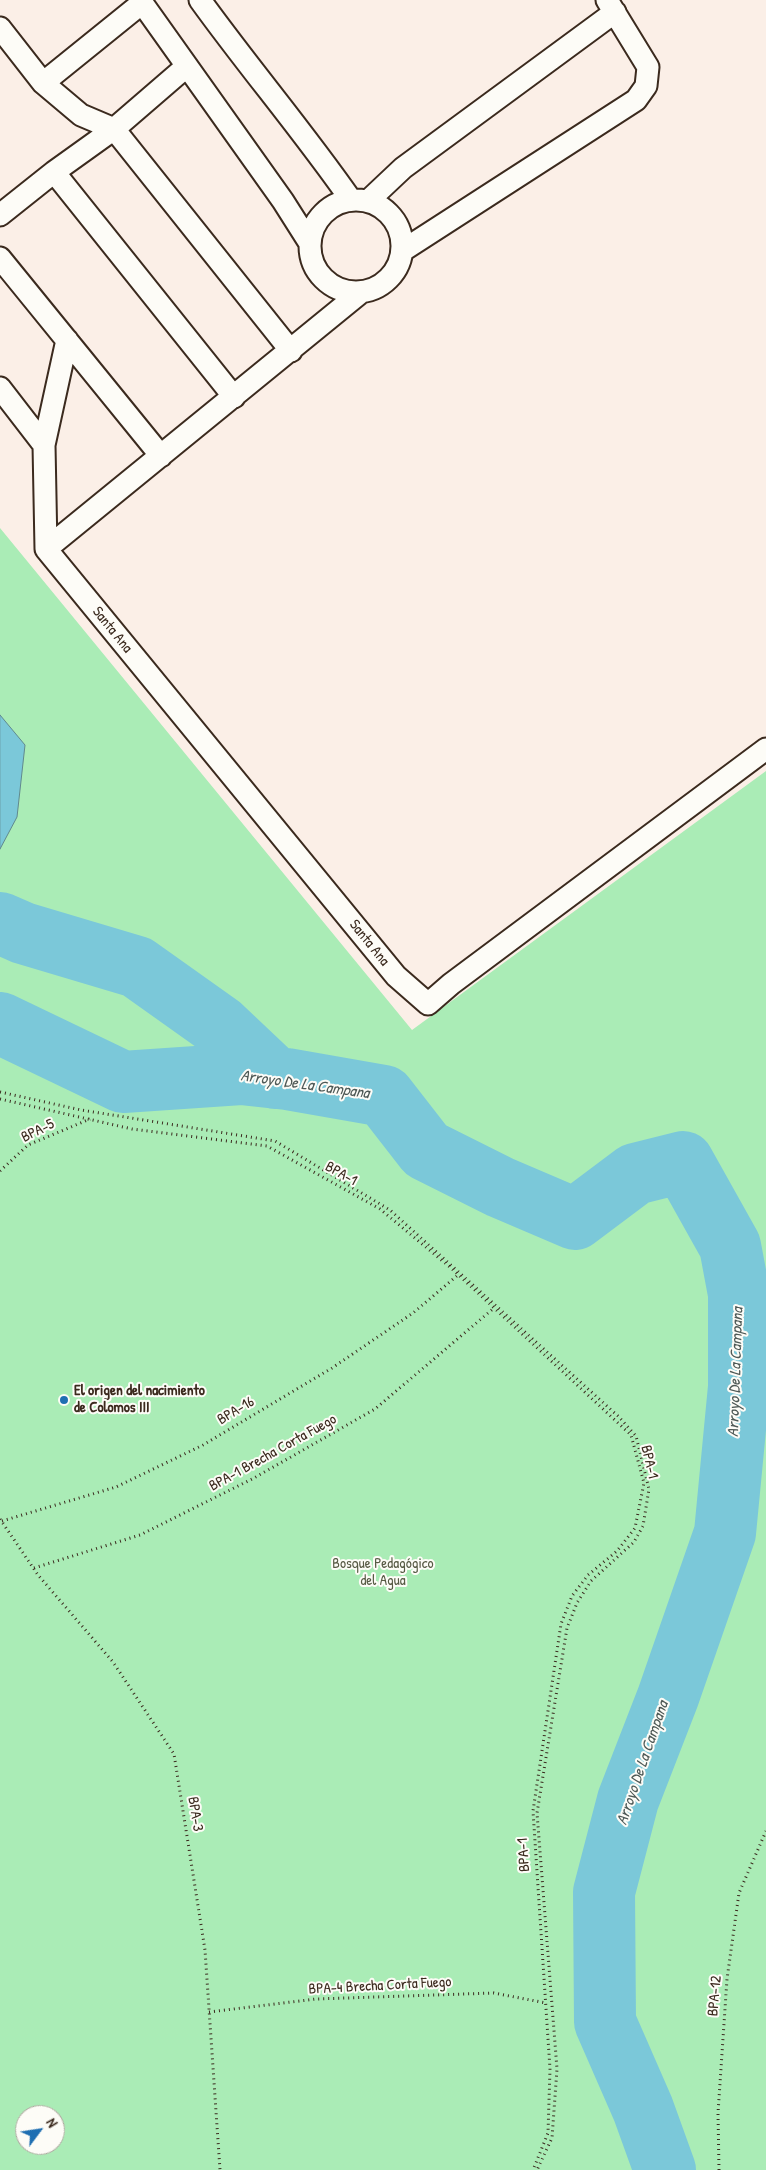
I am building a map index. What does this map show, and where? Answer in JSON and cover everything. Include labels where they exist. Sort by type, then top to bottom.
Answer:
[{"type":"lane","points":[[200,0],[242,58],[360,200],[382,208],[394,219],[401,234],[402,251],[398,266],[389,280],[376,289],[360,293],[344,291],[329,284],[317,273],[311,258],[309,242],[313,226],[323,213],[336,204],[360,200],[611,6],[648,67],[646,86],[636,100],[402,251]]},
{"type":"lane","points":[[43,83],[141,2],[283,201],[309,242]]},
{"type":"lane","points":[[0,28],[43,83],[81,114],[114,129],[291,351]]},
{"type":"lane","points":[[0,215],[54,172],[114,129],[187,66]]},
{"type":"lane","points":[[54,172],[234,397]]},
{"type":"lane","points":[[0,258],[161,456]]},
{"type":"lane","points":[[46,549],[360,293]]},
{"type":"lane","points":[[46,549],[44,445],[67,340]]},
{"type":"lane","points":[[0,388],[44,445]]},
{"type":"lane","name":"Santa Ana","points":[[46,549],[396,976],[428,1004],[451,984],[766,749]]},
{"type":"path","points":[[0,1092],[81,1110],[275,1141],[390,1210],[618,1416],[636,1436],[650,1489],[643,1526],[634,1542],[591,1581],[577,1603],[567,1628],[537,1813],[556,2069],[552,2138],[537,2170]]},
{"type":"path","name":"BPA-1","points":[[0,1099],[132,1129],[267,1146],[380,1209],[458,1275],[631,1435],[644,1483],[635,1528],[617,1551],[588,1575],[572,1596],[561,1624],[533,1811],[550,2069],[548,2133],[533,2170]]},
{"type":"path","name":"BPA-5","points":[[0,1171],[28,1145],[90,1119]]},
{"type":"path","name":"BPA-16","points":[[1,1520],[116,1487],[203,1445],[332,1368],[413,1313],[458,1275]]},
{"type":"path","name":"BPA-1 Brecha Corta Fuego","points":[[34,1568],[140,1535],[254,1478],[375,1410],[494,1308]]},
{"type":"path","name":"BPA-3","points":[[1,1520],[34,1568],[113,1662],[174,1754],[205,1950],[220,2170]]},
{"type":"path","name":"BPA-12","points":[[719,2170],[718,2113],[727,1979],[738,1893],[766,1831]]},
{"type":"path","name":"BPA-4 Brecha Corta Fuego","points":[[209,2012],[316,1999],[494,1992],[551,2005]]},
{"type":"green space","name":"Bosque Pedagógico del Agua","points":[[0,528],[412,1030],[766,771],[766,2170],[0,2170]]},
{"type":"water","points":[[0,715],[25,745],[17,817],[0,849]]},
{"type":"waterway","points":[[0,923],[23,933],[137,967],[220,1026],[275,1078]]},
{"type":"waterway","name":"Arroyo De La Campana","points":[[0,1023],[123,1082],[241,1074],[287,1079],[384,1096],[426,1150],[500,1187],[575,1219],[635,1174],[683,1162],[730,1246],[739,1294],[739,1387],[725,1533],[668,1697],[628,1800],[604,1892],[605,2022],[643,2109],[665,2170]]},
{"type":"waterway","points":[[739,1320],[766,1297]]},
{"type":"place","name":"El origen del nacimiento de Colomos III","points":[[64,1400]]}]
